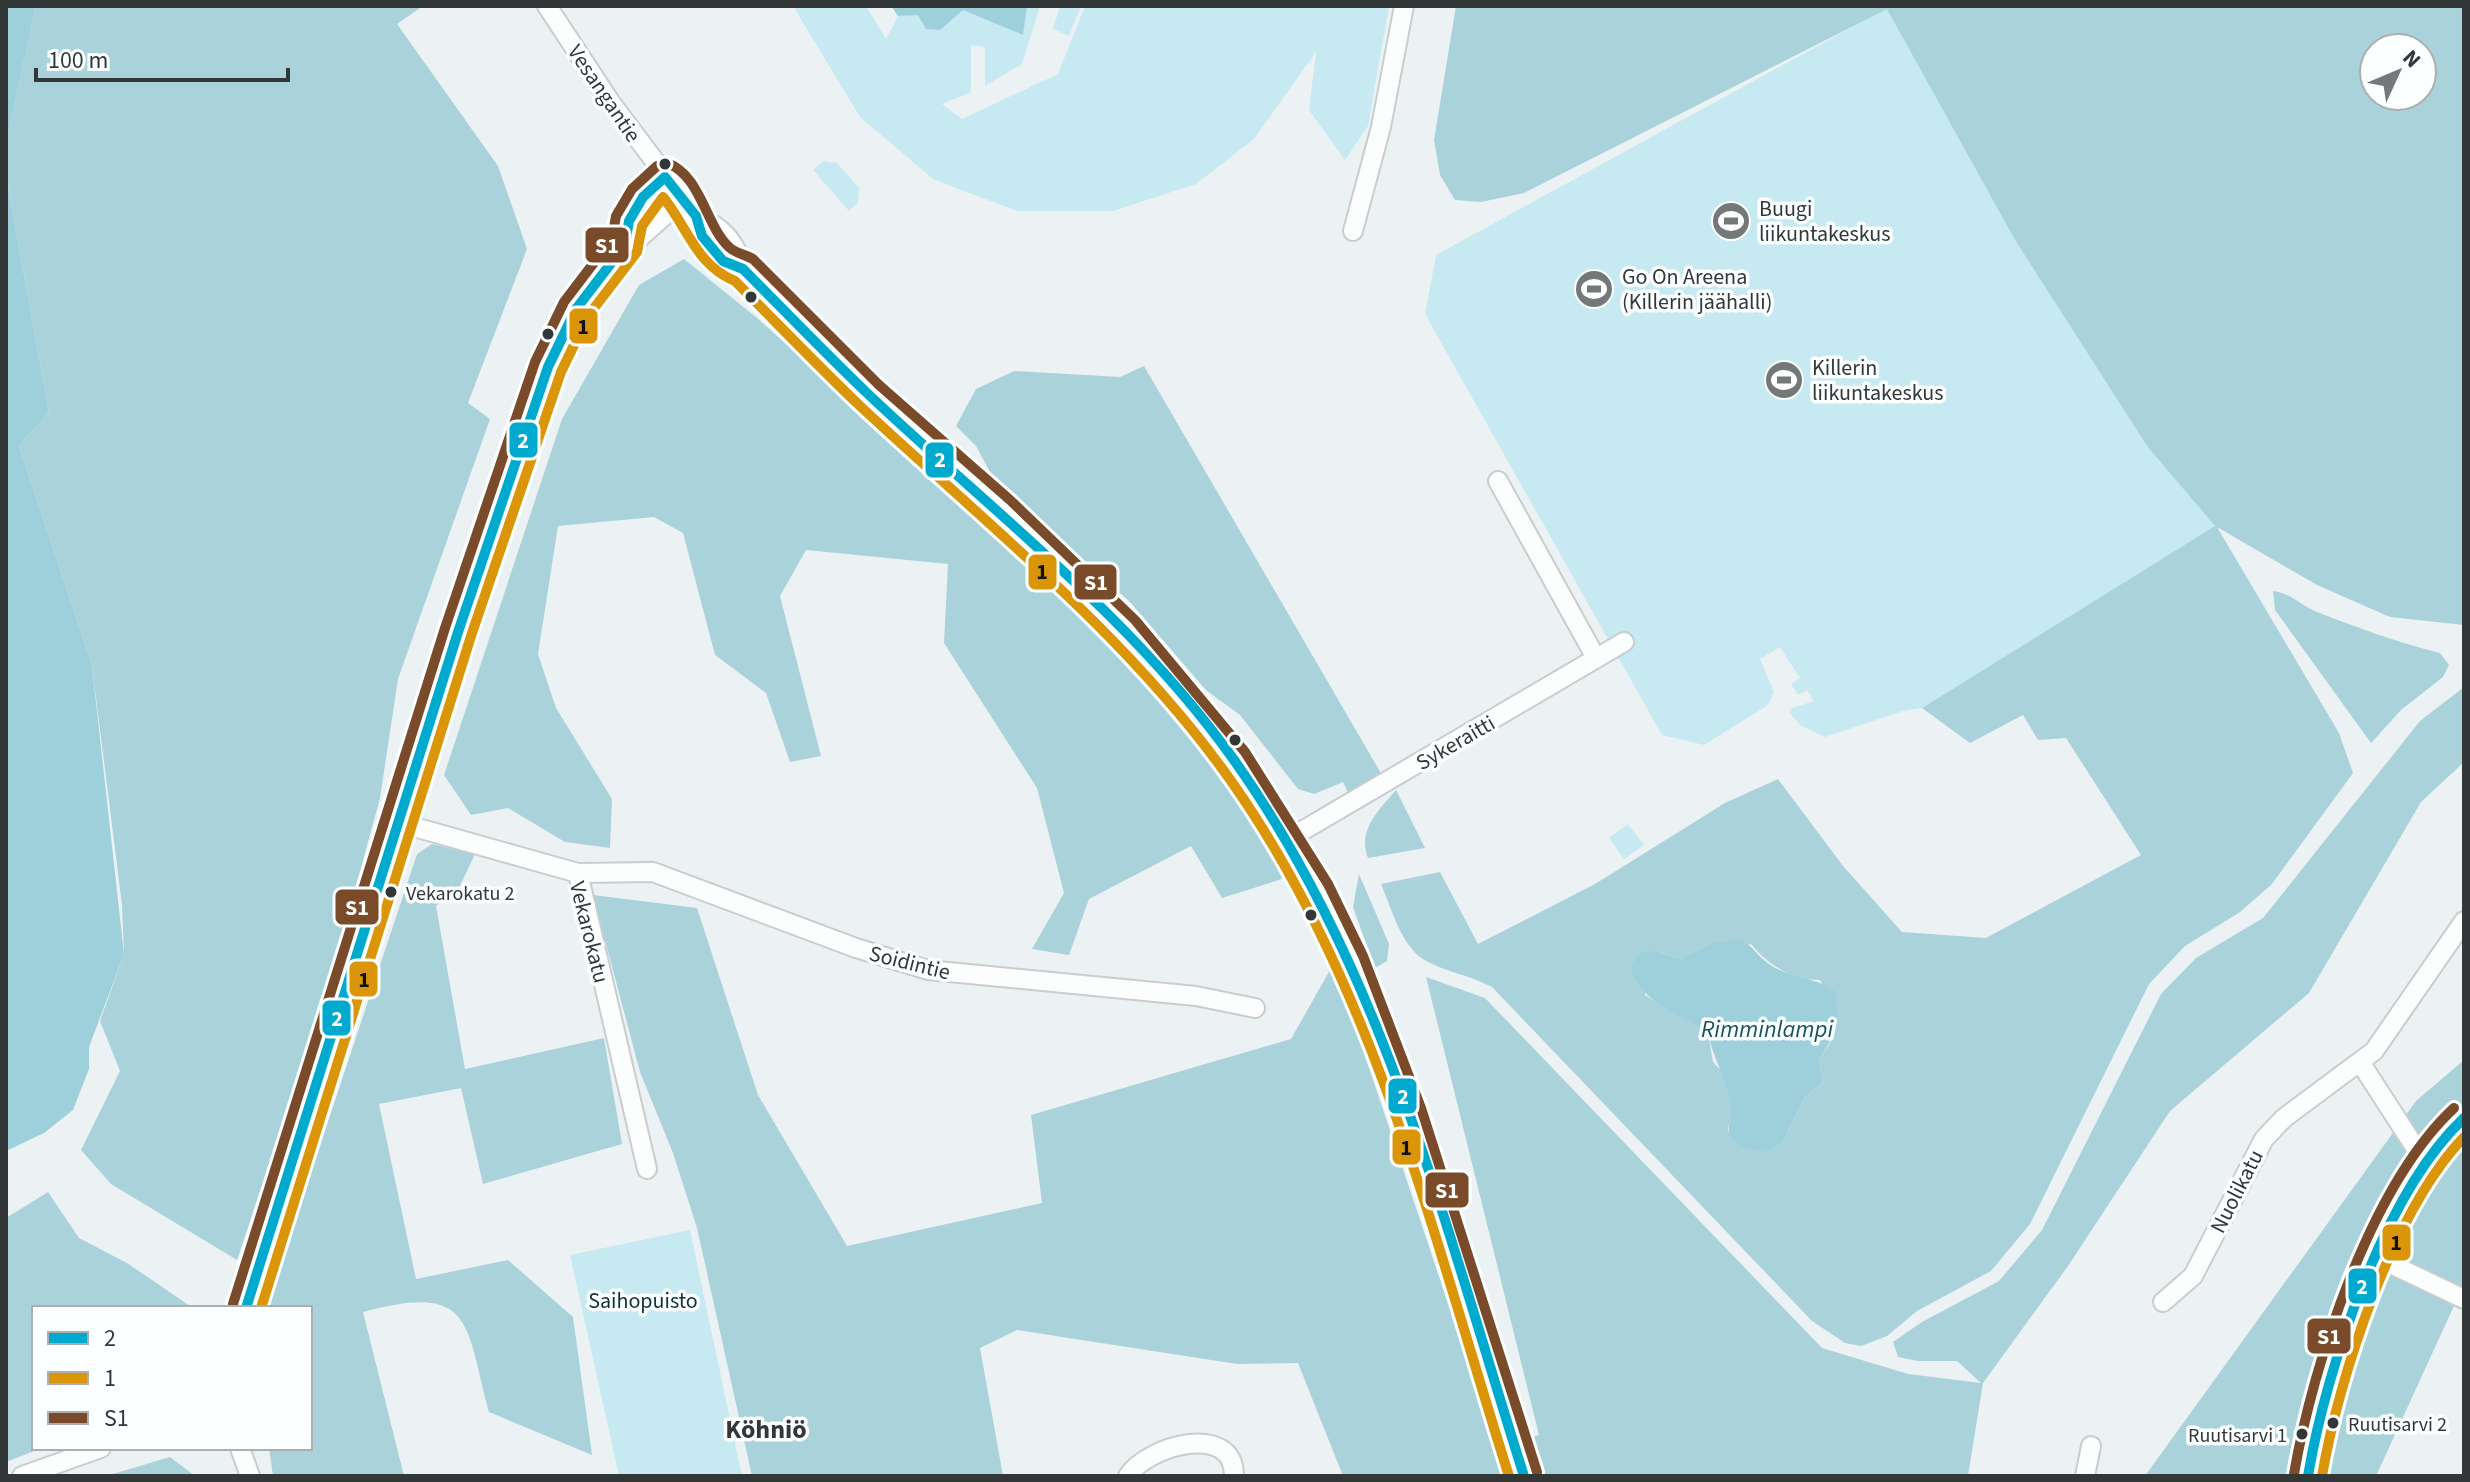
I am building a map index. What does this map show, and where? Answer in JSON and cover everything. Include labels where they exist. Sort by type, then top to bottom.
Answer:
[{"type":"street","name":"Vesangantie","points":[[547,6],[665,177],[696,216],[716,224],[737,248],[743,269],[869,395],[1001,511],[1125,630],[1233,759],[1285,841],[1350,961],[1374,1020],[1435,1193],[1524,1476]]},
{"type":"street","points":[[1353,231],[1381,127],[1404,6]]},
{"type":"street","points":[[247,1306],[458,632],[548,367],[576,309],[625,245],[632,214],[643,197],[665,177]]},
{"type":"street","points":[[625,245],[636,241],[683,199]]},
{"type":"street","points":[[1498,481],[1596,658]]},
{"type":"street","name":"Sykeraitti","points":[[1285,841],[1624,642]]},
{"type":"street","name":"Vekarokatu","points":[[400,823],[578,873],[647,1169]]},
{"type":"street","name":"Soidintie","points":[[578,873],[653,872],[856,948],[928,970],[1004,980],[1196,996],[1255,1008]]},
{"type":"street","name":"Nuolikatu","points":[[2163,1302],[2193,1276],[2264,1139],[2284,1118],[2374,1051],[2464,921]]},
{"type":"street","points":[[2360,1062],[2413,1144],[2429,1157]]},
{"type":"street","points":[[2308,1476],[2329,1371],[2349,1313],[2429,1157],[2464,1118]]},
{"type":"street","points":[[2376,1257],[2464,1299]]},
{"type":"street","points":[[1128,1476],[1139,1463],[1166,1450],[1206,1442],[1219,1446],[1229,1455],[1234,1476]]},
{"type":"street","points":[[2085,1476],[2091,1446]]},
{"type":"street","points":[[22,1476],[95,1450]]},
{"type":"street","points":[[241,1450],[250,1476]]},
{"type":"green space","points":[[793,6],[866,6],[886,39],[898,16],[963,10],[1023,35],[1026,6],[1040,6],[1022,64],[985,86],[985,47],[971,45],[971,92],[942,104],[962,119],[1058,74],[1085,6],[1389,6],[1368,126],[1345,160],[1309,110],[1316,52],[1254,139],[1196,184],[1113,211],[1017,211],[933,179],[860,117]]},
{"type":"green space","points":[[1060,6],[1081,6],[1069,36],[1053,29]]},
{"type":"green space","name":"Killerin liikuntakeskus","points":[[1887,8],[2015,240],[2147,446],[2216,526],[1922,708],[1903,711],[1825,737],[1800,725],[1790,713],[1792,708],[1814,701],[1807,690],[1798,695],[1791,684],[1800,678],[1780,647],[1760,659],[1774,692],[1768,705],[1704,745],[1662,735],[1425,314],[1436,255]]},
{"type":"green space","points":[[823,161],[837,163],[859,188],[858,203],[849,211],[813,170]]},
{"type":"green space","points":[[1628,824],[1644,845],[1624,859],[1609,838]]},
{"type":"green space","name":"Saihopuisto","points":[[690,1230],[742,1476],[619,1476],[570,1255]]},
{"type":"shaded area","points":[[36,6],[423,6],[397,24],[498,166],[527,249],[468,403],[490,419],[398,679],[380,798],[330,982],[237,1260],[111,1184],[81,1150],[120,1071],[100,1021],[124,954],[122,905],[92,666],[19,446],[49,412],[6,176],[6,144]]},
{"type":"shaded area","points":[[1456,6],[2464,6],[2464,625],[2390,617],[2317,585],[2217,527],[2339,733],[2353,773],[2272,884],[2240,912],[2185,946],[2149,984],[2030,1224],[1991,1271],[1917,1311],[1887,1336],[1861,1346],[1845,1343],[1812,1321],[1492,987],[1434,965],[1417,955],[1398,927],[1381,884],[1440,872],[1478,944],[1595,884],[1725,803],[1778,779],[1843,866],[1902,932],[1986,938],[2141,855],[2066,738],[2038,740],[2023,715],[1970,743],[1922,708],[2215,526],[2147,446],[2015,240],[1887,9],[1524,193],[1481,202],[1455,200],[1440,175],[1434,140]],"holes":[[[1751,944],[1781,970],[1820,980],[1832,1003],[1836,1028],[1819,1060],[1823,1083],[1805,1097],[1783,1142],[1734,1141],[1728,1130],[1731,1109],[1725,1075],[1713,1062],[1708,1033],[1645,995],[1656,951],[1682,959]]]},
{"type":"shaded area","points":[[684,259],[757,318],[1113,636],[1173,702],[1217,764],[1269,841],[1282,879],[1222,898],[1191,846],[1089,899],[1069,955],[1032,949],[1064,893],[1037,788],[944,643],[948,564],[806,550],[780,596],[821,756],[790,762],[766,693],[715,655],[683,533],[654,517],[558,526],[538,654],[556,708],[612,799],[610,848],[565,842],[508,808],[471,815],[444,775],[562,419],[639,285]]},
{"type":"shaded area","points":[[1144,366],[1382,775],[1349,794],[1343,782],[1314,794],[1298,789],[1240,715],[1206,690],[1130,602],[995,481],[976,446],[956,426],[976,389],[1014,371],[1120,377]]},
{"type":"shaded area","points":[[2273,591],[2347,624],[2440,653],[2449,665],[2443,677],[2401,710],[2371,743],[2275,610]]},
{"type":"shaded area","points":[[2464,687],[2464,762],[2421,802],[2309,993],[2170,1111],[2068,1266],[1983,1383],[1968,1476],[1343,1476],[1298,1363],[1237,1364],[1017,1330],[980,1348],[1003,1476],[752,1476],[697,1228],[673,1153],[640,1072],[593,895],[697,908],[758,1095],[847,1246],[1042,1203],[1031,1115],[1291,1039],[1334,963],[1497,1450],[1539,1435],[1426,977],[1485,998],[1822,1348],[1908,1374],[1981,1383],[1957,1361],[1918,1361],[1898,1357],[1893,1342],[1922,1322],[1999,1281],[2042,1230],[2161,994],[2196,958],[2263,918],[2420,721]]},
{"type":"shaded area","points":[[1396,790],[1425,848],[1368,858],[1365,838],[1368,829]]},
{"type":"shaded area","points":[[432,844],[475,854],[459,888],[436,906],[465,1069],[604,1038],[622,1144],[483,1184],[461,1088],[379,1104],[416,1279],[508,1260],[573,1317],[592,1455],[489,1412],[475,1355],[459,1317],[445,1307],[426,1302],[363,1312],[404,1476],[273,1476],[269,1450],[312,1450],[312,1306],[267,1306],[417,854]]},
{"type":"shaded area","points":[[1359,874],[1389,944],[1387,961],[1375,968],[1353,907]]},
{"type":"shaded area","points":[[2464,1060],[2464,1284],[2376,1476],[2145,1476],[2416,1101]]},
{"type":"shaded area","points":[[48,1192],[79,1238],[127,1263],[190,1306],[32,1306],[32,1450],[37,1450],[6,1462],[6,1218]]},
{"type":"shaded area","points":[[170,1457],[195,1476],[106,1476]]},
{"type":"water","points":[[6,6],[36,6],[6,144]]},
{"type":"water","points":[[891,6],[1027,6],[1023,35],[963,10],[940,30],[926,29],[918,15],[898,16]]},
{"type":"water","points":[[6,176],[49,412],[19,446],[92,666],[124,954],[89,1047],[89,1069],[73,1110],[44,1133],[6,1151]]},
{"type":"water","name":"Rimminlampi","points":[[1739,940],[1772,966],[1835,991],[1835,1027],[1819,1060],[1823,1083],[1805,1097],[1783,1142],[1764,1152],[1741,1145],[1731,1137],[1728,1095],[1708,1033],[1650,997],[1641,988],[1631,966],[1640,953],[1656,951],[1682,959],[1714,943]]},
{"type":"transit line","name":"S1","points":[[233,1304],[445,628],[535,362],[564,302],[612,239],[616,216],[632,189],[657,166],[667,163],[679,169],[688,179],[730,248],[753,259],[879,385],[1010,500],[1135,620],[1245,752],[1328,884],[1363,956],[1421,1108],[1537,1472]]},
{"type":"transit line","name":"2","points":[[665,177],[696,216],[702,236],[723,261],[743,269],[868,394],[1107,613],[1194,708],[1234,760],[1287,842],[1332,927],[1372,1015],[1438,1198],[1524,1476]]},
{"type":"transit line","name":"2","points":[[247,1306],[458,632],[548,367],[576,309],[625,245],[629,221],[643,197],[665,177]]},
{"type":"transit line","name":"1","points":[[262,1306],[471,636],[561,372],[588,316],[637,252],[642,226],[663,197],[711,265],[735,281],[859,405],[1049,578],[1139,668],[1221,767],[1274,847],[1319,931],[1358,1018],[1393,1109],[1509,1476]]},
{"type":"transit line","name":"S1","points":[[2294,1474],[2315,1381],[2350,1278],[2397,1182],[2424,1141],[2454,1108]]},
{"type":"transit line","name":"2","points":[[2308,1476],[2344,1335],[2384,1236],[2408,1191],[2435,1151],[2464,1118]]},
{"type":"transit line","name":"1","points":[[2322,1476],[2341,1391],[2392,1250],[2438,1169],[2464,1137]]},
{"type":"place","name":"Buugi liikuntakeskus","points":[[1731,221]]},
{"type":"place","name":"Go On Areena (Killerin jäähalli)","points":[[1594,289]]},
{"type":"place","name":"Killerin liikuntakeskus","points":[[1784,380]]},
{"type":"place","name":"Vekarokatu 2","points":[[391,892]]},
{"type":"place","name":"Ruutisarvi 2","points":[[2333,1423]]},
{"type":"place","name":"Ruutisarvi 1","points":[[2302,1434]]},
{"type":"district","name":"Köhniö","points":[[766,1429]]}]
